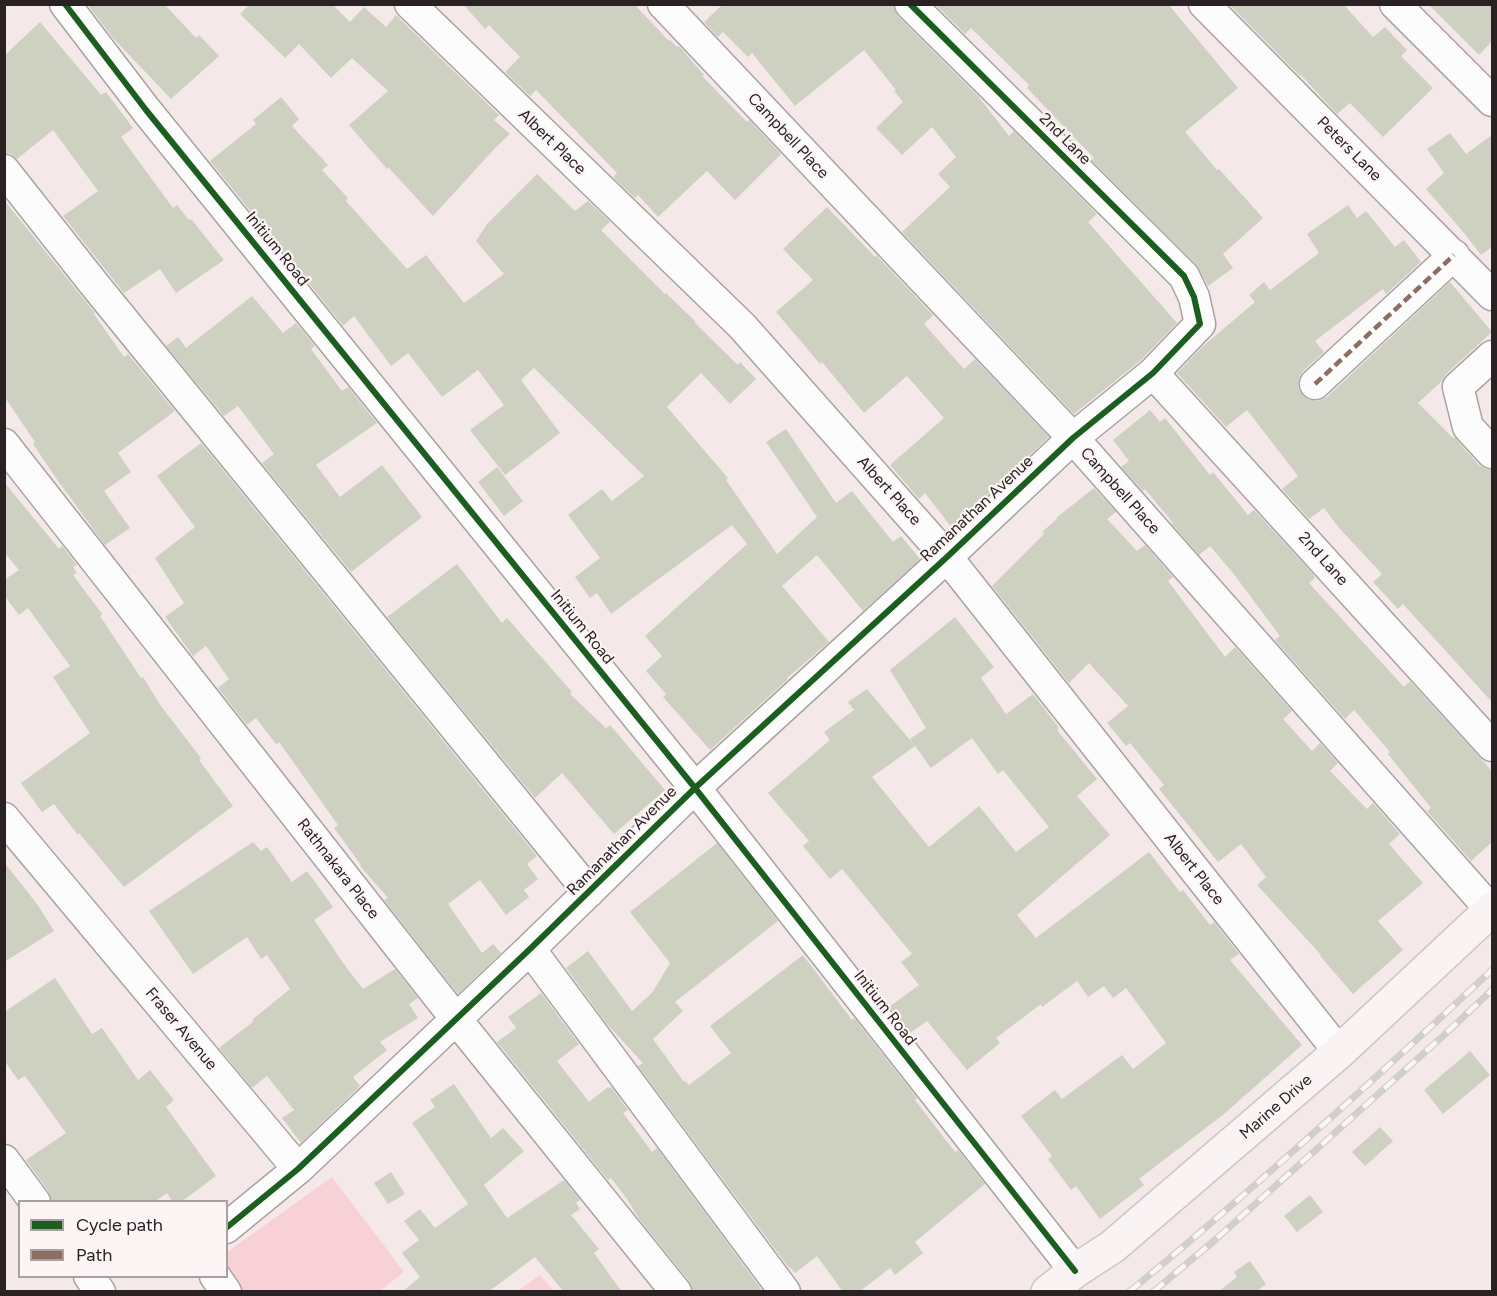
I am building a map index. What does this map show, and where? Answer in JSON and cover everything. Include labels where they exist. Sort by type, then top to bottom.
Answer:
[{"type":"main road","name":"Marine Drive","points":[[1048,1292],[1112,1247],[1339,1052],[1492,909]]},
{"type":"street","name":"Initium Road","points":[[64,4],[146,110],[695,788],[1075,1271]]},
{"type":"street","name":"Albert Place","points":[[410,4],[742,326],[946,557],[1339,1052]]},
{"type":"street","name":"Campbell Place","points":[[663,4],[1073,438],[1492,909]]},
{"type":"street","name":"2nd Lane","points":[[910,4],[1184,276],[1194,297]]},
{"type":"street","name":"Peters Lane","points":[[1204,4],[1492,295]]},
{"type":"street","points":[[1395,4],[1492,101]]},
{"type":"street","points":[[4,170],[102,294],[589,892]]},
{"type":"street","points":[[1315,384],[1454,255]]},
{"type":"street","name":"Ramanathan Avenue","points":[[298,1168],[530,949],[695,788],[1073,438],[1153,373],[1200,324],[1194,297]]},
{"type":"street","points":[[1492,356],[1458,387],[1468,428],[1492,453]]},
{"type":"street","name":"2nd Lane","points":[[1153,373],[1492,746]]},
{"type":"street","name":"Rathnakara Place","points":[[4,444],[456,1019],[676,1292]]},
{"type":"street","name":"Fraser Avenue","points":[[4,818],[298,1168]]},
{"type":"street","points":[[530,949],[785,1292]]},
{"type":"street","points":[[4,1160],[34,1200]]},
{"type":"street","points":[[228,1226],[298,1168]]},
{"type":"street","points":[[90,1278],[100,1292]]},
{"type":"street","points":[[216,1278],[226,1292]]},
{"type":"shaded area","points":[[332,1177],[404,1272],[380,1291],[242,1291],[230,1275],[228,1252]]},
{"type":"shaded area","points":[[540,1275],[554,1291],[518,1291]]},
{"type":"building","points":[[87,4],[164,4],[196,38],[199,35],[219,56],[171,99],[113,38]]},
{"type":"building","points":[[250,4],[332,4],[350,22],[364,7],[386,27],[396,15],[499,115],[494,120],[510,134],[433,216],[388,167],[387,169],[349,125],[388,91],[352,58],[331,78],[299,44],[285,58],[240,14]]},
{"type":"building","points":[[463,4],[634,4],[669,41],[679,46],[704,75],[702,76],[781,154],[735,200],[707,171],[658,217],[638,195],[635,198],[613,177],[617,173],[536,90],[530,96],[505,72],[520,57],[489,25],[485,29]]},
{"type":"building","points":[[723,4],[893,4],[898,16],[978,96],[1009,136],[1014,131],[1097,214],[1088,222],[1177,323],[1141,360],[1074,414],[902,232],[950,187],[938,174],[956,157],[932,127],[902,155],[876,128],[903,102],[864,50],[795,106],[752,53],[748,57],[723,32],[718,37],[704,22]]},
{"type":"building","points":[[935,4],[1168,4],[1238,88],[1185,132],[1217,170],[1219,169],[1263,218],[1223,254],[1233,268],[1208,286],[1196,264],[1091,160],[1094,158],[1027,88],[1029,85],[971,28],[965,34]]},
{"type":"building","points":[[1229,4],[1343,4],[1373,37],[1385,27],[1407,50],[1401,56],[1433,88],[1383,137],[1350,103],[1337,114]]},
{"type":"building","points":[[1428,4],[1492,4],[1492,41],[1479,55]]},
{"type":"building","points":[[40,22],[101,95],[106,92],[133,128],[121,137],[173,208],[177,205],[189,220],[191,219],[224,260],[176,293],[160,269],[124,293],[63,216],[98,191],[53,130],[17,159],[11,154],[4,153],[4,56]]},
{"type":"building","points":[[281,97],[299,119],[292,126],[328,165],[322,170],[348,198],[346,201],[407,269],[426,255],[464,303],[504,274],[476,241],[487,224],[537,174],[575,211],[588,201],[610,222],[601,230],[738,365],[740,362],[756,379],[730,404],[701,373],[667,407],[728,478],[726,480],[777,554],[817,517],[766,442],[786,429],[836,503],[852,491],[893,542],[901,536],[920,559],[863,611],[817,555],[782,586],[829,642],[710,750],[663,697],[666,694],[646,671],[662,656],[645,636],[747,544],[732,525],[611,614],[597,593],[590,598],[575,577],[600,558],[568,515],[602,489],[612,501],[644,476],[534,368],[521,380],[560,433],[505,475],[470,430],[504,405],[478,370],[442,397],[408,353],[391,366],[354,316],[343,326],[210,161],[256,124],[253,120]]},
{"type":"building","points":[[1450,133],[1466,154],[1492,135],[1492,247],[1481,255],[1426,189],[1444,173],[1427,149]]},
{"type":"building","points":[[4,200],[95,313],[124,357],[128,354],[175,411],[118,453],[131,472],[104,491],[130,528],[105,545],[58,481],[4,396]]},
{"type":"building","points":[[1348,205],[1357,218],[1366,211],[1395,247],[1404,240],[1421,262],[1386,294],[1383,289],[1315,341],[1324,352],[1303,371],[1299,378],[1298,388],[1303,396],[1309,400],[1318,401],[1327,397],[1450,282],[1492,332],[1418,403],[1454,437],[1479,465],[1492,470],[1492,702],[1403,604],[1398,609],[1373,582],[1382,574],[1340,529],[1324,508],[1309,519],[1282,489],[1298,476],[1247,410],[1226,427],[1177,373],[1202,347],[1255,302],[1249,295],[1264,282],[1270,290],[1319,253],[1307,234]]},
{"type":"building","points":[[827,207],[933,315],[924,324],[964,369],[975,359],[1049,437],[952,528],[925,493],[919,499],[890,465],[944,418],[907,376],[864,413],[822,362],[820,364],[776,312],[813,280],[783,249]]},
{"type":"building","points":[[252,296],[283,333],[296,323],[315,346],[311,349],[342,391],[348,387],[377,423],[316,465],[340,497],[382,465],[422,517],[351,572],[262,463],[274,454],[238,406],[224,416],[166,346],[178,337],[186,348]]},
{"type":"building","points":[[1150,410],[1160,422],[1165,418],[1210,475],[1213,472],[1248,515],[1254,510],[1313,574],[1315,578],[1309,583],[1404,687],[1410,681],[1492,771],[1492,842],[1471,861],[1427,811],[1431,808],[1388,754],[1390,752],[1354,710],[1345,719],[1275,640],[1280,636],[1210,546],[1199,555],[1145,489],[1143,491],[1121,467],[1129,461],[1113,440]]},
{"type":"building","points":[[201,443],[537,856],[527,864],[538,879],[524,890],[529,897],[506,915],[480,880],[448,904],[482,953],[493,944],[501,953],[458,994],[384,900],[388,898],[360,866],[334,828],[338,825],[279,742],[276,744],[256,718],[247,725],[218,688],[229,679],[206,646],[193,656],[165,617],[184,603],[155,558],[195,527],[157,476]]},
{"type":"building","points":[[497,467],[523,501],[504,516],[478,482]]},
{"type":"building","points":[[4,482],[59,549],[62,546],[77,565],[73,567],[77,573],[73,575],[102,614],[100,616],[141,678],[143,677],[161,706],[201,758],[199,760],[233,806],[124,887],[54,804],[42,812],[21,783],[90,733],[53,677],[70,666],[28,608],[19,615],[4,595],[4,580],[19,570],[4,552]]},
{"type":"building","points":[[1094,488],[1116,512],[1107,519],[1137,551],[1145,545],[1173,577],[1168,581],[1225,657],[1235,647],[1292,711],[1283,719],[1312,751],[1320,743],[1338,763],[1330,771],[1367,809],[1373,803],[1400,834],[1389,844],[1423,883],[1378,921],[1403,950],[1353,994],[1257,885],[1266,877],[1241,844],[1218,862],[1159,789],[1164,785],[1130,743],[1126,746],[1107,723],[1128,706],[1089,663],[1069,683],[992,586],[1044,534],[1042,532],[1056,518]]},
{"type":"building","points":[[457,564],[502,623],[507,618],[572,692],[570,694],[606,728],[610,725],[665,790],[614,834],[562,773],[535,798],[387,617]]},
{"type":"building","points":[[955,617],[994,667],[981,678],[1006,714],[1033,694],[1059,728],[1057,730],[1097,779],[1077,796],[1110,835],[1017,915],[1036,938],[1149,852],[1180,892],[1183,890],[1210,925],[1214,922],[1239,954],[1230,960],[1302,1045],[1224,1114],[1139,1179],[1144,1185],[1100,1219],[1076,1186],[1071,1190],[1048,1159],[1052,1156],[1021,1116],[1055,1090],[1062,1099],[1122,1055],[1133,1069],[1166,1043],[1126,988],[1113,998],[1104,986],[1088,997],[1077,981],[1042,1007],[1041,1004],[996,1038],[1000,1043],[967,1070],[927,1021],[910,1033],[889,1007],[919,985],[901,962],[912,954],[842,869],[830,879],[803,846],[809,841],[768,793],[830,740],[824,732],[854,710],[848,702],[867,689],[915,746],[872,777],[929,847],[979,806],[1016,852],[1049,827],[1003,770],[998,774],[972,738],[931,768],[910,739],[926,728],[890,670]]},
{"type":"building","points":[[253,842],[261,851],[267,847],[292,882],[307,871],[333,907],[314,920],[363,989],[395,969],[418,998],[409,1004],[418,1018],[380,1042],[387,1050],[353,1077],[360,1086],[301,1143],[282,1118],[294,1110],[267,1076],[252,1088],[219,1048],[290,989],[267,955],[261,959],[247,937],[193,974],[149,911]]},
{"type":"building","points":[[717,843],[778,921],[675,1002],[683,1011],[653,1039],[684,1082],[689,1085],[731,1053],[710,1026],[803,955],[852,1020],[854,1018],[917,1098],[915,1100],[955,1152],[958,1150],[985,1184],[915,1242],[923,1253],[895,1275],[890,1268],[859,1292],[843,1292],[817,1256],[795,1273],[789,1268],[638,1066],[643,1063],[607,1024],[566,968],[588,951],[632,1011],[652,993],[670,963],[630,912]]},
{"type":"building","points":[[4,862],[37,904],[54,931],[4,962]]},
{"type":"building","points":[[55,978],[92,1034],[102,1028],[138,1080],[150,1070],[174,1100],[166,1107],[216,1176],[184,1200],[172,1200],[167,1193],[157,1200],[51,1200],[49,1192],[26,1160],[66,1133],[25,1076],[18,1080],[4,1060],[4,1012]]},
{"type":"building","points":[[541,993],[579,1044],[557,1061],[589,1102],[611,1087],[628,1110],[623,1113],[652,1152],[657,1148],[761,1289],[758,1292],[693,1292],[689,1281],[639,1219],[611,1178],[608,1180],[497,1042],[516,1028],[508,1017]]},
{"type":"building","points":[[1470,1051],[1490,1075],[1443,1114],[1424,1090]]},
{"type":"building","points":[[454,1084],[491,1138],[503,1128],[524,1151],[484,1185],[507,1218],[564,1180],[580,1200],[576,1203],[580,1209],[571,1215],[599,1249],[594,1253],[622,1292],[564,1292],[535,1257],[488,1292],[402,1292],[420,1277],[402,1253],[419,1240],[404,1221],[420,1209],[435,1228],[468,1204],[412,1123],[435,1107],[430,1100]]},
{"type":"building","points":[[1380,1127],[1393,1141],[1365,1166],[1352,1152]]},
{"type":"building","points":[[391,1172],[405,1194],[388,1204],[374,1183]]},
{"type":"building","points":[[1310,1195],[1323,1212],[1297,1232],[1284,1216]]},
{"type":"building","points":[[1250,1261],[1266,1284],[1256,1292],[1218,1292],[1237,1277],[1234,1272]]},
{"type":"railway","points":[[1129,1292],[1313,1134],[1492,970]]},
{"type":"railway","points":[[1153,1292],[1215,1240],[1492,990]]},
{"type":"marked path","points":[[1315,384],[1454,255]]},
{"type":"cycle path","points":[[65,4],[146,110],[695,788],[1075,1271]]},
{"type":"cycle path","points":[[228,1226],[298,1169],[530,949],[695,788],[1073,438],[1153,373],[1200,324],[1194,297],[1184,276],[910,4]]}]
